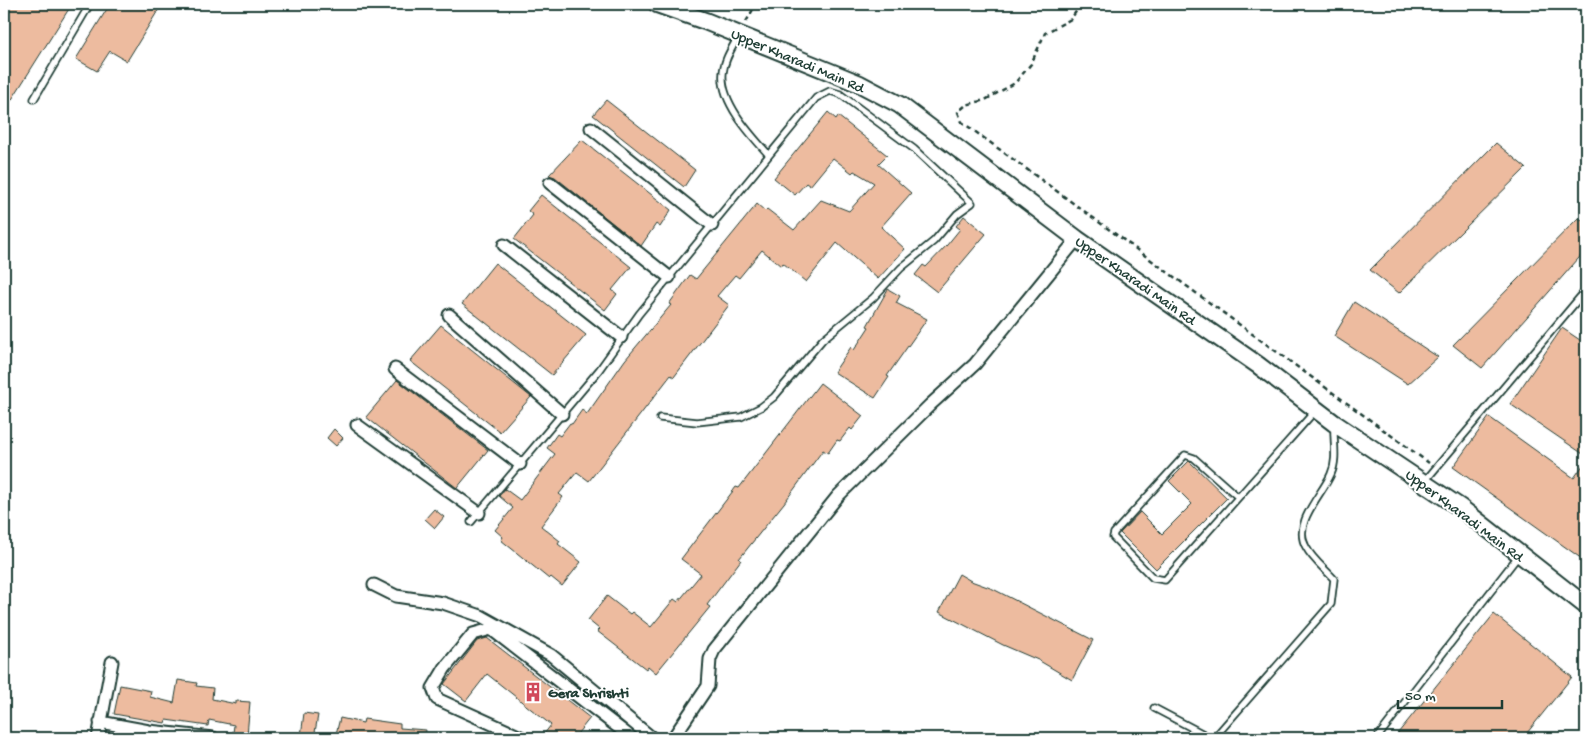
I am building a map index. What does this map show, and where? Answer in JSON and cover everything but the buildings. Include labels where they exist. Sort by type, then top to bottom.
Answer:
[{"type":"street","name":"Upper Kharadi Main Rd","points":[[658,4],[739,34],[860,84],[900,105],[1077,239],[1258,366],[1334,424],[1461,508],[1586,606]]},
{"type":"street","points":[[591,128],[712,225]]},
{"type":"street","points":[[550,183],[669,277]]},
{"type":"street","points":[[673,738],[708,686],[710,659],[714,650],[760,592],[838,496],[930,405],[975,364],[1077,239]]},
{"type":"street","points":[[504,245],[621,337]]},
{"type":"street","points":[[449,315],[562,414]]},
{"type":"street","points":[[395,369],[520,464]]},
{"type":"street","points":[[357,425],[475,517]]},
{"type":"street","points":[[374,585],[396,596],[443,603],[481,616],[551,655],[652,738]]},
{"type":"street","points":[[523,738],[437,699],[433,688],[444,668],[473,634],[491,629],[627,737]]},
{"type":"street","points":[[98,738],[112,662]]},
{"type":"street","points":[[100,722],[149,731],[213,738]]},
{"type":"lane","points":[[34,99],[90,4]]},
{"type":"lane","points":[[739,34],[727,56],[723,74],[727,92],[744,127],[769,155]]},
{"type":"lane","points":[[475,517],[599,370],[621,337],[816,98],[830,91],[840,94],[914,149],[972,203],[956,214],[934,241],[901,268],[873,298],[823,339],[774,397],[761,407],[742,417],[697,422],[660,418]]},
{"type":"lane","points":[[1424,483],[1586,290]]},
{"type":"lane","points":[[1238,497],[1194,458],[1185,455],[1114,533],[1114,537],[1153,578],[1164,580],[1316,410]]},
{"type":"lane","points":[[1154,708],[1213,738],[1331,604],[1334,579],[1306,547],[1303,526],[1331,474],[1334,462],[1334,424]]},
{"type":"lane","points":[[1377,738],[1519,555]]},
{"type":"path","points":[[739,34],[756,4]]},
{"type":"path","points":[[1081,4],[1071,19],[1045,33],[1030,64],[1016,83],[985,100],[966,105],[958,112],[962,122],[1436,468]]},
{"type":"place","name":"Gera Shrishti","points":[[533,692]]}]
